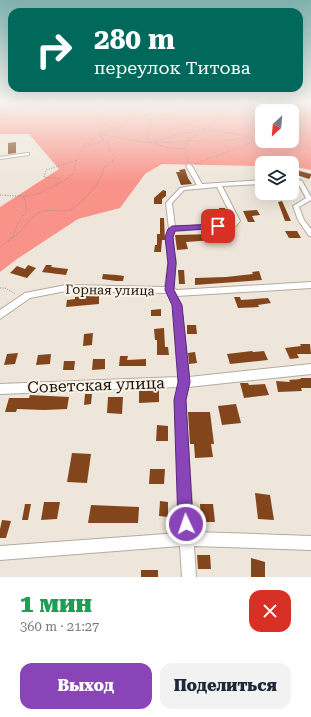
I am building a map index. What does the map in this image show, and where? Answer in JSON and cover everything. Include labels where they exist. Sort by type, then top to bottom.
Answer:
[{"type":"street","points":[[0,158],[27,154]]},
{"type":"street","points":[[189,166],[200,186]]},
{"type":"street","points":[[189,577],[180,400],[184,382],[177,305],[170,290],[172,263],[169,237],[172,229],[169,203],[182,189],[200,186],[255,182]]},
{"type":"street","points":[[299,182],[310,199],[296,206],[301,220],[311,234]]},
{"type":"street","points":[[172,229],[234,225],[237,221],[219,185]]},
{"type":"street","name":"Горная улица","points":[[25,297],[66,288],[170,290],[176,293],[311,285]]},
{"type":"street","points":[[0,315],[25,297]]},
{"type":"street","name":"Советская улица","points":[[0,389],[184,382],[311,369]]},
{"type":"street","points":[[0,553],[186,539],[311,543]]},
{"type":"path","points":[[99,134],[100,130]]},
{"type":"path","points":[[0,195],[28,196],[36,194],[70,177],[75,172],[74,166],[78,154],[83,147],[99,134],[110,130]]},
{"type":"path","points":[[146,130],[145,136],[148,143]]},
{"type":"path","points":[[148,143],[201,130]]},
{"type":"path","points":[[187,140],[204,130]]},
{"type":"path","points":[[211,130],[255,138]]},
{"type":"path","points":[[99,134],[148,143],[187,140],[225,141],[248,137]]},
{"type":"path","points":[[83,147],[103,141],[101,136],[103,135]]},
{"type":"path","points":[[0,247],[21,233],[28,225],[29,221],[38,212],[65,211],[79,205],[104,172],[104,167],[113,161],[115,157],[109,149],[108,142],[102,138]]},
{"type":"path","points":[[187,140],[186,149],[189,166],[255,142]]},
{"type":"path","points":[[152,143],[170,148],[186,149]]},
{"type":"path","points":[[299,146],[311,148]]},
{"type":"path","points":[[58,183],[60,179],[44,177],[46,170],[54,166],[65,165],[77,159]]},
{"type":"path","points":[[12,238],[18,222],[27,211],[24,195]]},
{"type":"path","points":[[0,288],[5,288],[25,297]]},
{"type":"shaded area","points":[[0,130],[255,130],[255,148],[299,148],[299,130],[311,130],[311,170],[299,167],[299,156],[255,156],[255,166],[162,164],[145,174],[120,208],[78,219],[0,272],[0,207],[59,169],[29,134],[0,134]]},
{"type":"building","points":[[16,142],[16,153],[8,154],[8,143]]},
{"type":"building","points":[[185,169],[192,184],[181,185],[176,172],[180,172],[179,170]]},
{"type":"building","points":[[299,171],[311,174],[309,179],[299,176]]},
{"type":"building","points":[[163,190],[166,191],[166,196],[162,199],[162,204],[154,204],[154,198]]},
{"type":"building","points":[[282,201],[291,221],[285,221],[278,202]]},
{"type":"building","points":[[219,208],[225,208],[228,222],[222,222]]},
{"type":"building","points":[[257,210],[260,215],[252,216],[255,222],[248,222],[243,211]]},
{"type":"building","points":[[160,218],[164,218],[165,240],[162,240],[161,252],[154,252],[155,245],[157,245],[157,234],[160,234]]},
{"type":"building","points":[[285,231],[297,231],[301,238],[289,238]]},
{"type":"building","points":[[212,234],[213,240],[186,242],[188,249],[177,250],[175,235]]},
{"type":"building","points":[[28,265],[36,268],[27,278],[10,273],[17,266],[25,269]]},
{"type":"building","points":[[46,265],[68,269],[66,275],[42,272]]},
{"type":"building","points":[[178,270],[184,270],[185,284],[179,284]]},
{"type":"building","points":[[259,271],[262,280],[195,285],[195,278],[226,277],[253,274],[252,272]]},
{"type":"building","points":[[103,274],[124,276],[123,281],[102,279]]},
{"type":"building","points":[[99,295],[99,304],[66,307],[67,300],[75,299],[75,297]]},
{"type":"building","points":[[234,297],[240,297],[241,300],[268,298],[271,303],[258,305],[259,307],[238,308]]},
{"type":"building","points":[[161,309],[161,316],[151,316],[151,310]]},
{"type":"building","points":[[187,325],[196,325],[197,334],[187,334]]},
{"type":"building","points":[[164,328],[165,347],[168,347],[169,355],[157,355],[157,340],[155,340],[154,329]]},
{"type":"building","points":[[93,333],[92,345],[83,346],[84,334]]},
{"type":"building","points":[[300,344],[310,344],[311,354],[297,354],[299,358],[290,359],[285,348],[301,346]]},
{"type":"building","points":[[264,351],[268,360],[230,364],[227,354]]},
{"type":"building","points":[[195,352],[197,363],[189,364],[188,353]]},
{"type":"building","points":[[18,353],[15,364],[4,365],[7,354]]},
{"type":"building","points":[[51,354],[50,364],[36,365],[38,355]]},
{"type":"building","points":[[120,356],[128,356],[127,360],[146,359],[146,366],[119,366]]},
{"type":"building","points":[[93,359],[105,359],[105,369],[92,370]]},
{"type":"building","points":[[64,361],[75,361],[74,370],[63,370]]},
{"type":"building","points":[[300,378],[311,378],[311,388],[301,388],[302,391],[278,392],[276,381],[290,382],[289,380],[301,379]]},
{"type":"building","points":[[240,383],[248,383],[249,385],[265,384],[269,395],[244,398]]},
{"type":"building","points":[[159,390],[159,402],[139,403],[139,391]]},
{"type":"building","points":[[85,394],[92,394],[91,404],[84,405]]},
{"type":"building","points":[[30,395],[69,397],[67,409],[17,409],[16,412],[5,412],[9,398],[29,398]]},
{"type":"building","points":[[108,397],[123,397],[122,414],[107,413]]},
{"type":"building","points":[[236,404],[241,423],[222,425],[218,406]]},
{"type":"building","points":[[188,412],[210,412],[214,444],[211,444],[213,457],[195,458],[194,444],[190,444]]},
{"type":"building","points":[[157,425],[168,426],[168,441],[156,441]]},
{"type":"building","points":[[72,453],[91,454],[87,483],[67,482]]},
{"type":"building","points":[[150,469],[165,469],[164,484],[149,484]]},
{"type":"building","points":[[255,493],[270,495],[274,520],[258,519]]},
{"type":"building","points":[[160,501],[168,502],[168,517],[159,516]]},
{"type":"building","points":[[44,502],[60,502],[57,519],[41,520]]},
{"type":"building","points":[[25,504],[31,504],[28,520],[22,520]]},
{"type":"building","points":[[200,504],[213,504],[215,522],[201,522]]},
{"type":"building","points":[[91,505],[139,507],[138,523],[88,523]]},
{"type":"building","points":[[2,520],[11,521],[6,538],[0,538]]},
{"type":"building","points":[[197,555],[210,555],[211,569],[198,569]]},
{"type":"building","points":[[251,558],[265,562],[265,577],[251,577]]},
{"type":"building","points":[[141,570],[158,570],[158,577],[141,577]]},
{"type":"route","points":[[186,524],[180,400],[184,382],[177,305],[170,290],[172,263],[169,237],[172,229],[218,226]]}]
